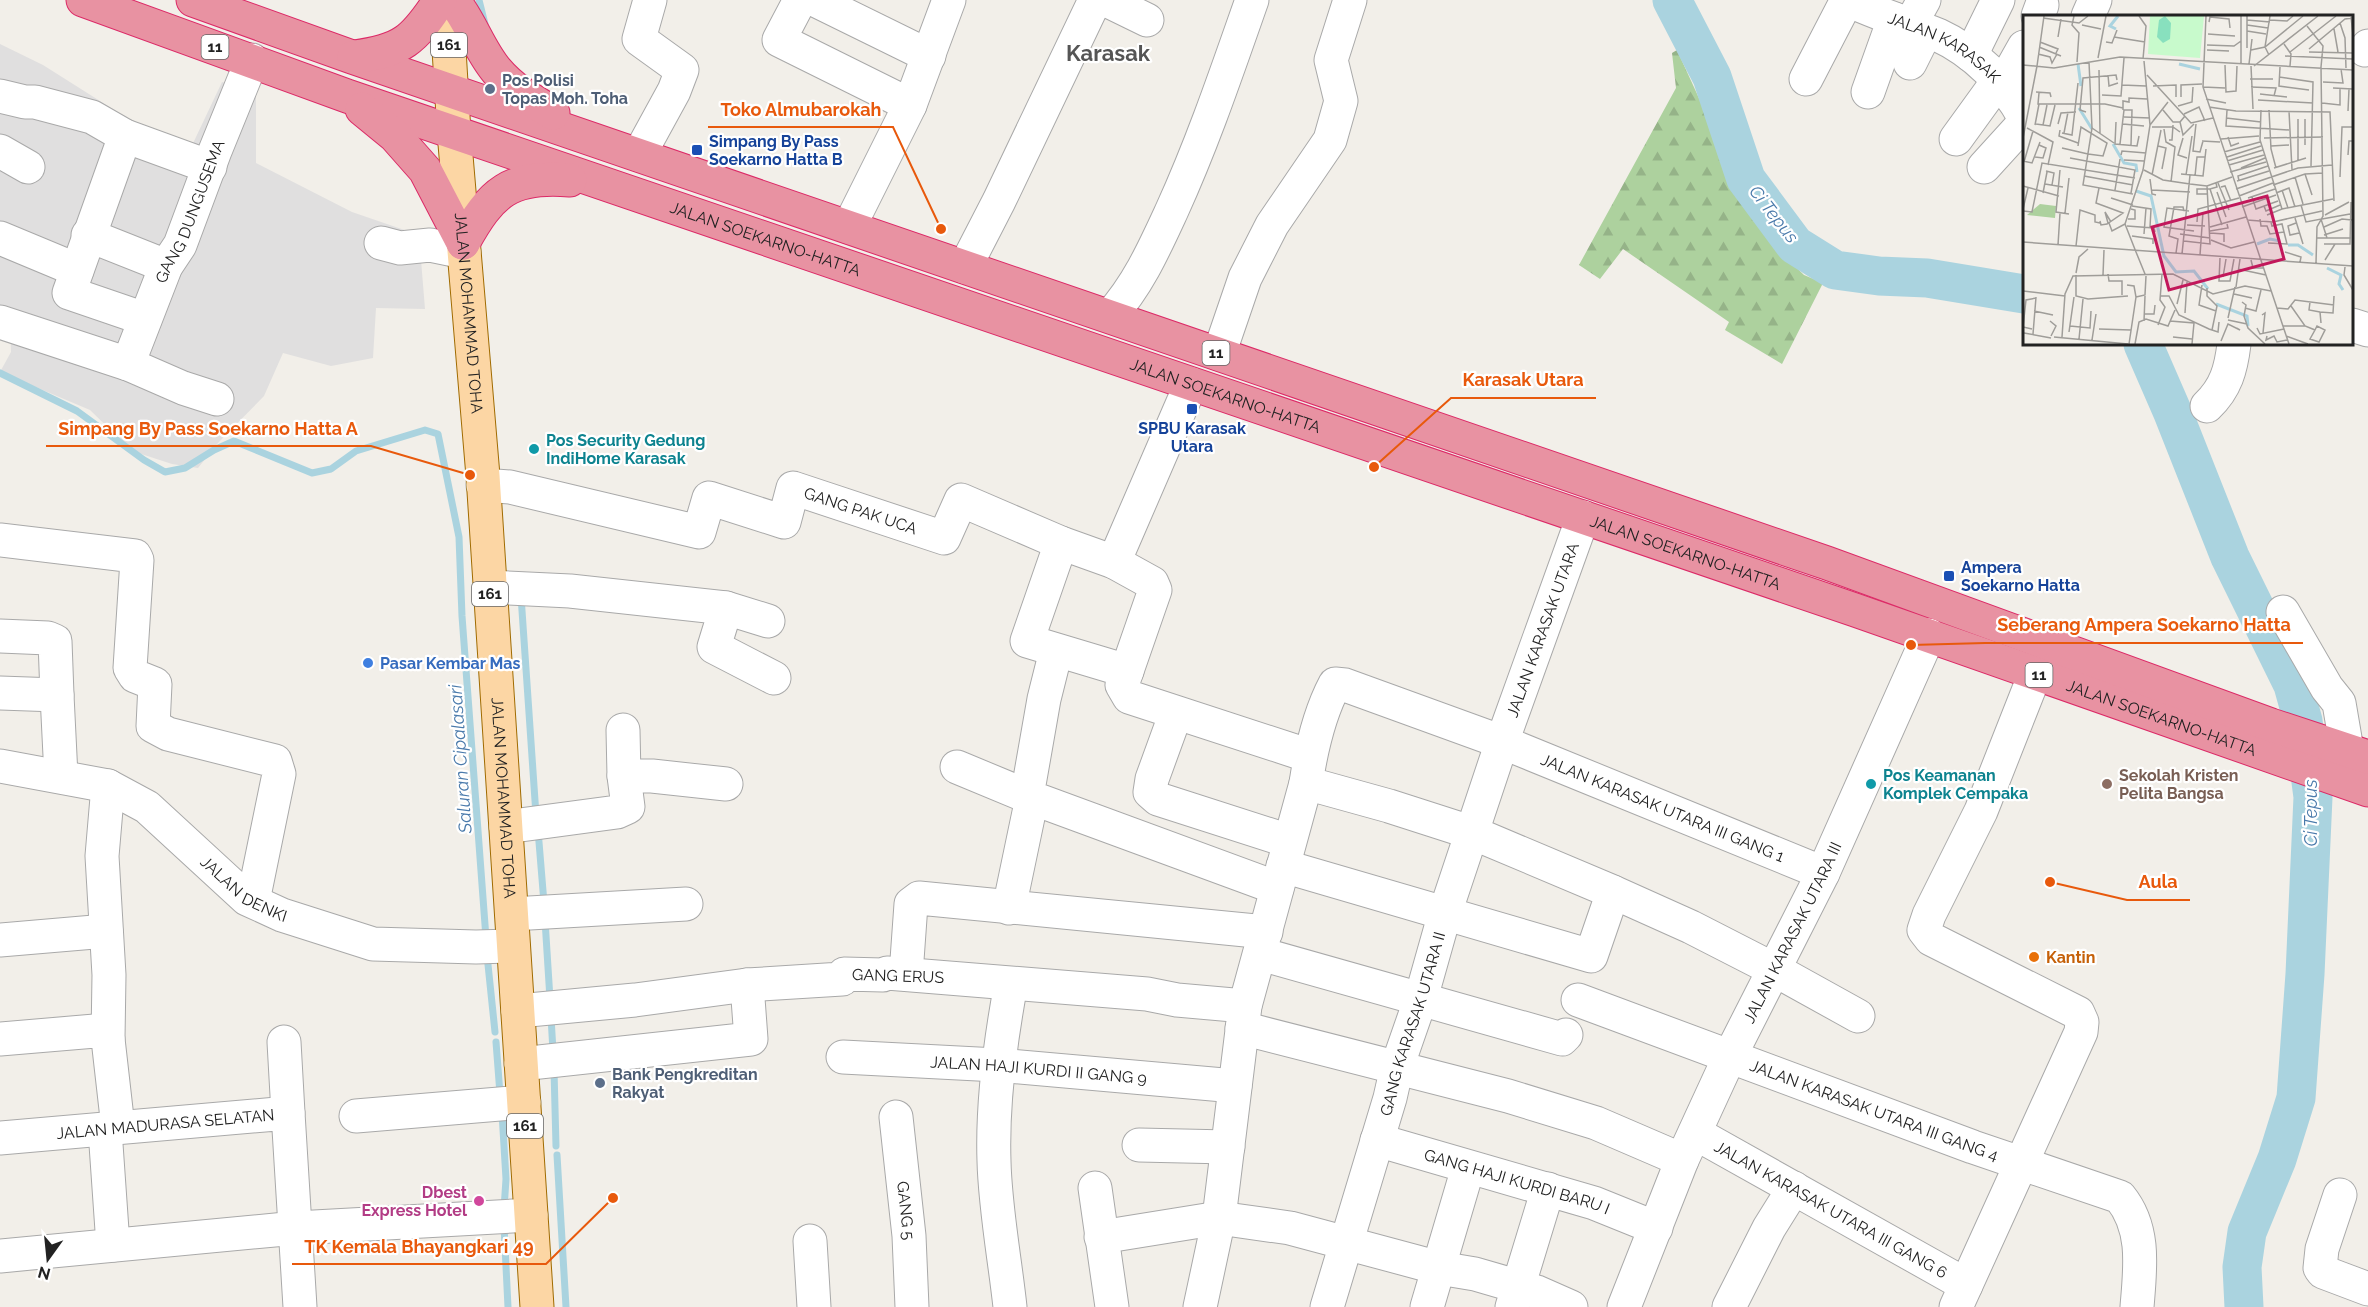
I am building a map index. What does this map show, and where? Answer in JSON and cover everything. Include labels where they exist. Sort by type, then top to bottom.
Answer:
[{"type":"highway","name":"JALAN SOEKARNO-HATTA","points":[[83,0],[347,96],[1929,635],[2035,674],[2267,739],[2340,756],[2368,790]]},
{"type":"highway","name":"JALAN SOEKARNO-HATTA","points":[[194,0],[352,57],[1827,563],[2267,739]]},
{"type":"highway","points":[[352,57],[377,54],[403,44],[424,24],[440,0]]},
{"type":"highway","points":[[453,0],[498,71],[513,86],[605,144]]},
{"type":"highway","points":[[347,96],[395,136],[415,157],[425,170],[464,248]]},
{"type":"highway","points":[[464,248],[473,224],[486,207],[512,185],[525,180],[549,178],[599,182]]},
{"type":"highway","points":[[1815,596],[1827,563]]},
{"type":"main road","name":"JALAN MOHAMMAD TOHA","points":[[446,0],[454,132],[483,485],[506,827],[499,938],[518,1011],[537,1307]]},
{"type":"street","points":[[639,154],[674,91],[682,70],[639,39],[650,0]]},
{"type":"street","points":[[800,0],[779,40],[910,105]]},
{"type":"street","points":[[815,0],[929,56]]},
{"type":"street","points":[[849,226],[910,105],[949,0]]},
{"type":"street","points":[[965,267],[1095,0]]},
{"type":"street","points":[[1106,0],[1147,20]]},
{"type":"street","points":[[1110,316],[1125,300],[1147,265],[1180,192],[1252,0]]},
{"type":"street","points":[[1219,354],[1245,278],[1267,235],[1330,140],[1341,101],[1331,60],[1350,0]]},
{"type":"street","points":[[1971,55],[1998,0]]},
{"type":"street","points":[[2088,15],[2095,0]]},
{"type":"street","points":[[1806,79],[1854,1]]},
{"type":"street","name":"JALAN KARASAK","points":[[1854,1],[1913,19],[1971,55],[2000,84],[2023,114]]},
{"type":"street","points":[[1910,63],[1913,19]]},
{"type":"street","points":[[1868,93],[1913,19]]},
{"type":"street","points":[[1956,139],[2000,84],[2023,49]]},
{"type":"street","name":"GANG DUNGUSEMA","points":[[128,364],[166,266],[180,245],[252,60]]},
{"type":"street","points":[[0,96],[35,102],[92,117],[125,136],[210,167]]},
{"type":"street","points":[[1984,167],[2023,125]]},
{"type":"street","points":[[125,136],[76,270],[70,294],[145,320]]},
{"type":"street","points":[[0,152],[28,167]]},
{"type":"street","points":[[88,236],[166,266]]},
{"type":"street","points":[[0,238],[76,270]]},
{"type":"street","points":[[381,243],[400,248],[430,245],[464,248]]},
{"type":"street","points":[[2353,325],[2368,330]]},
{"type":"street","points":[[3,328],[128,364],[183,388],[217,399]]},
{"type":"street","points":[[2207,406],[2224,386],[2232,362],[2234,345]]},
{"type":"street","points":[[1114,562],[1191,384]]},
{"type":"street","name":"GANG PAK UCA","points":[[483,485],[510,487],[699,532],[709,498],[784,522],[794,488],[944,538],[961,500],[1061,543]]},
{"type":"street","name":"JALAN KARASAK UTARA","points":[[1502,742],[1583,517]]},
{"type":"street","points":[[0,540],[135,556],[137,560],[130,668],[135,676],[155,684],[153,726],[168,734],[275,761],[278,765],[279,774],[253,901]]},
{"type":"street","points":[[1127,671],[1056,651],[1027,640],[1061,543],[1114,562],[1152,584],[1155,590],[1127,671],[1122,685],[1129,697],[1176,712],[1389,806],[1473,833],[1613,892],[1691,927],[1858,1016]]},
{"type":"street","points":[[490,587],[570,591],[726,608],[768,621]]},
{"type":"street","points":[[726,608],[714,647],[774,678]]},
{"type":"street","points":[[2283,612],[2327,688],[2339,703],[2340,756]]},
{"type":"street","name":"JALAN KARASAK UTARA III","points":[[1624,1307],[1689,1147],[1729,1058],[1823,873],[1929,635]]},
{"type":"street","points":[[0,636],[48,638],[55,641],[61,776]]},
{"type":"street","points":[[1009,908],[1044,699],[1056,651]]},
{"type":"street","name":"JALAN KARASAK UTARA III GANG 6","points":[[1397,1067],[1689,1147],[1794,1188],[1961,1296],[2020,1163],[2075,1048],[2082,1022],[2078,1013],[1931,939],[1924,930],[1929,915],[1981,811],[2035,674]]},
{"type":"street","name":"JALAN KARASAK UTARA III GANG 1","points":[[1308,770],[1328,697],[1335,684],[1345,685],[1502,742],[1823,873]]},
{"type":"street","points":[[0,693],[57,695]]},
{"type":"street","points":[[1176,712],[1150,792],[1158,799],[1283,865]]},
{"type":"street","points":[[506,827],[617,812],[628,807],[624,776],[623,730]]},
{"type":"street","name":"GANG KARASAK UTARA II","points":[[1327,1307],[1397,1067],[1502,742]]},
{"type":"street","name":"JALAN DENKI","points":[[0,766],[108,786],[147,807],[247,899],[282,915],[373,944],[499,938],[686,904]]},
{"type":"street","points":[[957,767],[1029,797],[1283,865],[1591,956],[1613,892]]},
{"type":"street","points":[[1200,1307],[1219,1218],[1243,1017],[1308,770]]},
{"type":"street","points":[[624,776],[652,776],[726,784]]},
{"type":"street","points":[[108,786],[102,856],[109,975],[106,1036],[112,1128],[113,1245]]},
{"type":"street","points":[[906,974],[911,904],[919,898],[1263,943],[1421,998],[1562,1039],[1566,1035]]},
{"type":"street","points":[[0,940],[106,931]]},
{"type":"street","name":"GANG ERUS","points":[[518,1011],[635,1000],[747,985],[842,979],[843,974],[906,974],[1147,994],[1243,1017],[1397,1067]]},
{"type":"street","points":[[1010,1307],[994,1162],[997,1065],[1011,984]]},
{"type":"street","points":[[521,1064],[751,1039],[747,985]]},
{"type":"street","name":"JALAN KARASAK UTARA III GANG 4","points":[[1578,1000],[1729,1058],[2120,1197],[2126,1204],[2138,1232],[2141,1250],[2137,1307]]},
{"type":"street","points":[[0,1039],[95,1031],[106,1036]]},
{"type":"street","points":[[284,1042],[288,1113]]},
{"type":"street","name":"JALAN HAJI KURDI II GANG 9","points":[[843,1057],[997,1065],[1234,1086]]},
{"type":"street","points":[[356,1116],[524,1102]]},
{"type":"street","name":"JALAN MADURASA SELATAN","points":[[0,1138],[288,1113],[300,1307]]},
{"type":"street","name":"GANG 5","points":[[896,1117],[909,1236],[912,1307]]},
{"type":"street","name":"GANG HAJI KURDI BARU I","points":[[1377,1140],[1594,1203],[1656,1228]]},
{"type":"street","points":[[1139,1145],[1228,1148]]},
{"type":"street","points":[[1427,1307],[1468,1168]]},
{"type":"street","points":[[1095,1188],[1112,1307]]},
{"type":"street","points":[[1729,1307],[1768,1228],[1794,1188]]},
{"type":"street","points":[[1515,1297],[1548,1190]]},
{"type":"street","points":[[2340,1195],[2322,1249],[2320,1268],[2324,1272],[2368,1289]]},
{"type":"street","points":[[0,1256],[296,1228],[531,1215]]},
{"type":"street","points":[[1101,1237],[1219,1218],[1290,1228],[1439,1268],[1475,1274],[1515,1297],[1537,1292],[1571,1307]]},
{"type":"street","points":[[810,1241],[814,1307]]},
{"type":"shaded area","points":[[0,44],[43,65],[187,156],[222,82],[256,90],[256,163],[352,212],[419,235],[425,309],[376,308],[373,358],[331,366],[283,353],[264,396],[218,443],[198,468],[172,464],[132,451],[90,410],[0,372],[11,352],[10,322],[0,313]]},
{"type":"green space","points":[[1677,50],[1740,188],[1770,242],[1804,275],[1823,283],[1782,364],[1725,330],[1729,322],[1623,249],[1600,279],[1579,265],[1676,88],[1672,53]]},
{"type":"waterway","points":[[479,0],[485,24]]},
{"type":"waterway","name":"Ci Tepus","points":[[1672,0],[1712,77],[1746,179],[1795,245],[1835,270],[1879,276],[1927,278],[2023,294]]},
{"type":"waterway","name":"Ci Tepus","points":[[2143,345],[2230,557],[2293,685],[2303,721],[2313,797],[2305,974],[2296,1098],[2277,1159],[2247,1232],[2242,1267],[2244,1307]]},
{"type":"waterway","name":"Saluran Cipalasari","points":[[0,373],[77,411],[144,460],[165,472],[185,468],[234,441],[312,473],[331,469],[356,451],[425,430],[438,434],[459,537],[462,616],[486,938]]},
{"type":"waterway","points":[[521,596],[536,815]]},
{"type":"waterway","points":[[538,830],[544,903]]},
{"type":"waterway","points":[[545,920],[550,999]]},
{"type":"waterway","name":"Saluran Cipalasari","points":[[487,955],[495,1032]]},
{"type":"waterway","points":[[551,1017],[553,1051]]},
{"type":"waterway","name":"Saluran Cipalasari","points":[[496,1042],[500,1094]]},
{"type":"waterway","points":[[554,1070],[556,1146]]},
{"type":"waterway","name":"Saluran Cipalasari","points":[[502,1113],[506,1179],[504,1209]]},
{"type":"waterway","points":[[557,1155],[566,1307]]},
{"type":"waterway","name":"Saluran Cipalasari","points":[[504,1226],[508,1307]]},
{"type":"place","name":"Pos Polisi Topas Moh. Toha","points":[[490,89]]},
{"type":"place","name":"Simpang By Pass Soekarno Hatta B","points":[[697,150]]},
{"type":"place","name":"Toko Almubarokah","points":[[941,229]]},
{"type":"place","name":"SPBU Karasak Utara","points":[[1192,409]]},
{"type":"place","name":"Pos Security Gedung IndiHome Karasak","points":[[534,449]]},
{"type":"place","name":"Karasak Utara","points":[[1374,467]]},
{"type":"place","name":"Simpang By Pass Soekarno Hatta A","points":[[470,475]]},
{"type":"place","name":"Ampera Soekarno Hatta","points":[[1949,576]]},
{"type":"place","name":"Seberang Ampera Soekarno Hatta","points":[[1911,645]]},
{"type":"place","name":"Pasar Kembar Mas","points":[[368,663]]},
{"type":"place","name":"Pos Keamanan Komplek Cempaka","points":[[1871,784]]},
{"type":"place","name":"Sekolah Kristen Pelita Bangsa","points":[[2107,784]]},
{"type":"place","name":"Aula","points":[[2050,882]]},
{"type":"place","name":"Kantin","points":[[2034,957]]},
{"type":"place","name":"Bank Pengkreditan Rakyat","points":[[600,1083]]},
{"type":"place","name":"TK Kemala Bhayangkari 49","points":[[613,1198]]},
{"type":"place","name":"Dbest Express Hotel","points":[[479,1201]]},
{"type":"district","name":"Karasak","points":[[1108,53]]}]
